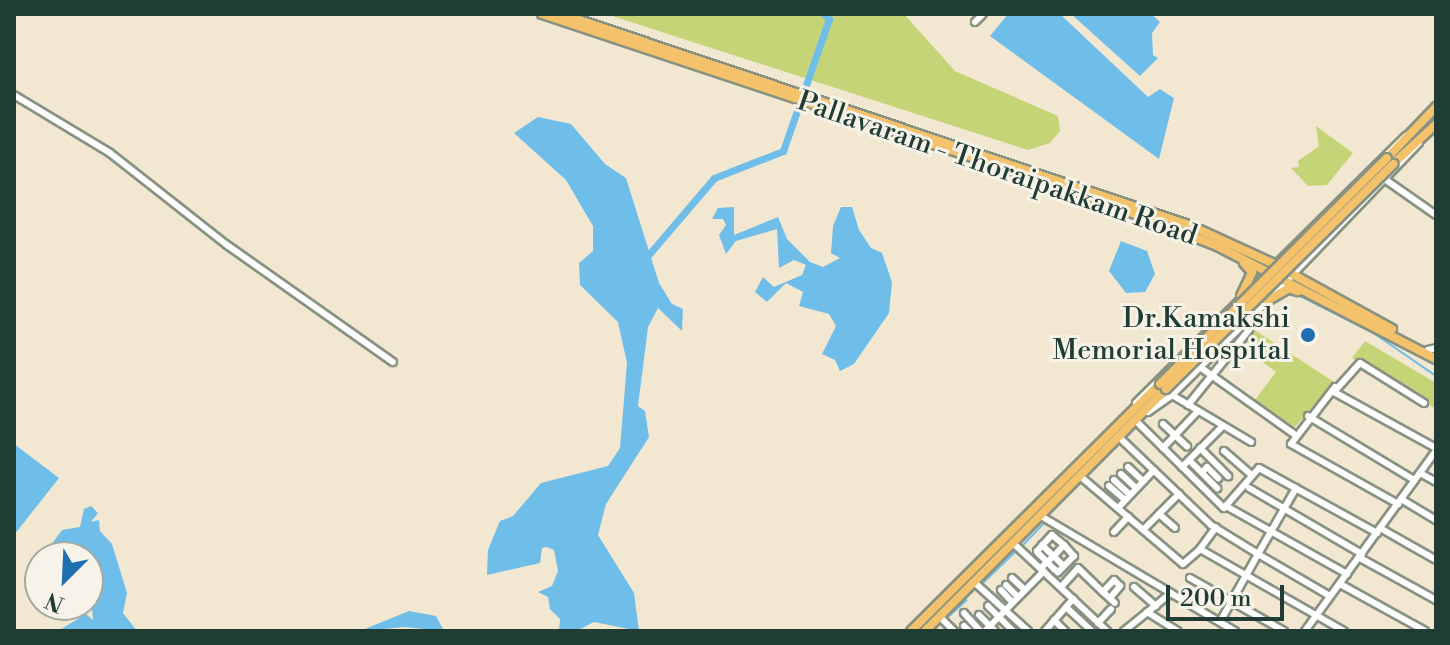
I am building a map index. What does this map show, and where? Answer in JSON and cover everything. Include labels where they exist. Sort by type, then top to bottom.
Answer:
[{"type":"main road","name":"Pallavaram - Thoraipakkam Road","points":[[542,14],[957,148],[1191,231],[1269,267],[1335,305],[1434,353]]},
{"type":"main road","name":"Pallavaram - Thoraipakkam Road","points":[[561,14],[600,32]]},
{"type":"main road","points":[[926,631],[1148,412],[1390,161],[1407,135],[1436,107]]},
{"type":"main road","points":[[1390,161],[1419,143],[1435,125]]},
{"type":"main road","name":"Pallavaram - Thoraipakkam Road","points":[[1191,231],[1204,241],[1217,245]]},
{"type":"main road","points":[[1229,251],[1252,272],[1241,296]]},
{"type":"main road","name":"Pallavaram - Thoraipakkam Road","points":[[1290,279],[1434,353]]},
{"type":"main road","points":[[1265,302],[1289,288],[1335,305]]},
{"type":"main road","points":[[911,631],[1136,403],[1166,390]]},
{"type":"main road","points":[[1084,456],[1093,464]]},
{"type":"street","points":[[975,22],[983,14]]},
{"type":"street","points":[[14,95],[110,153],[227,245],[393,362]]},
{"type":"street","points":[[1136,403],[1269,267],[1407,135]]},
{"type":"street","points":[[1251,442],[1166,390],[1200,367],[1290,279],[1419,143]]},
{"type":"street","points":[[1386,180],[1436,215]]},
{"type":"street","points":[[1188,405],[1249,330]]},
{"type":"street","points":[[1424,403],[1360,363],[1308,416],[1294,434],[1291,444],[1436,520]]},
{"type":"street","points":[[1200,367],[1294,434]]},
{"type":"street","points":[[1305,631],[1436,449],[1337,395],[1336,387]]},
{"type":"street","points":[[1163,448],[1198,411]]},
{"type":"street","points":[[1308,416],[1414,480]]},
{"type":"street","points":[[1137,422],[1226,506],[1347,574]]},
{"type":"street","points":[[1163,424],[1187,446]]},
{"type":"street","points":[[1182,467],[1223,426]]},
{"type":"street","points":[[1120,438],[1216,527],[1330,596]]},
{"type":"street","points":[[1200,448],[1228,476]]},
{"type":"street","points":[[1224,451],[1250,474]]},
{"type":"street","points":[[1189,460],[1217,488]]},
{"type":"street","points":[[1128,467],[1143,481]]},
{"type":"street","points":[[1202,472],[1207,467],[1218,478]]},
{"type":"street","points":[[1226,506],[1250,474],[1259,468],[1436,560]]},
{"type":"street","points":[[1118,508],[1154,470]]},
{"type":"street","points":[[1420,473],[1436,482]]},
{"type":"street","points":[[1121,474],[1136,488]]},
{"type":"street","points":[[1080,476],[1183,564],[1200,549],[1216,527]]},
{"type":"street","points":[[1111,483],[1127,498]]},
{"type":"street","points":[[1249,488],[1436,600]]},
{"type":"street","points":[[1220,622],[1296,488]]},
{"type":"street","points":[[1143,530],[1179,494]]},
{"type":"street","points":[[1159,514],[1175,528]]},
{"type":"street","points":[[1041,516],[1235,631]]},
{"type":"street","points":[[1114,532],[1128,517]]},
{"type":"street","points":[[1052,535],[1074,554],[1058,572],[1037,551],[1042,545],[1052,535]]},
{"type":"street","points":[[1013,543],[1107,631]]},
{"type":"street","points":[[1042,545],[1064,566]]},
{"type":"street","points":[[988,630],[1064,545]]},
{"type":"street","points":[[1200,549],[1344,631]]},
{"type":"street","points":[[1061,587],[1078,568],[1112,603]]},
{"type":"street","points":[[1012,578],[1027,585]]},
{"type":"street","points":[[1190,578],[1284,631]]},
{"type":"street","points":[[1098,623],[1120,586],[1114,580],[1103,592]]},
{"type":"street","points":[[974,582],[1028,631]]},
{"type":"street","points":[[1340,584],[1425,631]]},
{"type":"street","points":[[1134,587],[1156,606]]},
{"type":"street","points":[[1003,588],[1015,600]]},
{"type":"street","points":[[1124,631],[1171,593]]},
{"type":"street","points":[[1045,631],[1073,599]]},
{"type":"street","points":[[988,606],[1014,631],[1021,625]]},
{"type":"street","points":[[1066,607],[1086,629]]},
{"type":"street","points":[[1147,612],[1174,630]]},
{"type":"street","points":[[964,613],[988,630]]},
{"type":"street","points":[[979,615],[988,630]]},
{"type":"street","points":[[939,616],[954,631]]},
{"type":"street","points":[[1054,620],[1065,631]]},
{"type":"green space","points":[[606,14],[904,14],[955,71],[1058,116],[1060,131],[1050,143],[1028,150]]},
{"type":"green space","points":[[1316,126],[1353,153],[1327,185],[1308,186],[1291,168],[1299,167],[1298,161],[1319,146]]},
{"type":"green space","points":[[1253,329],[1334,382],[1295,427],[1255,400],[1276,372],[1239,345]]},
{"type":"green space","points":[[1365,341],[1436,383],[1436,409],[1352,358]]},
{"type":"water","points":[[1008,14],[1060,14],[1148,97],[1160,89],[1174,98],[1159,159],[990,36]]},
{"type":"water","points":[[1071,14],[1151,14],[1160,22],[1152,33],[1153,55],[1158,58],[1140,76]]},
{"type":"water","points":[[538,117],[571,124],[605,164],[626,178],[659,283],[672,304],[683,309],[682,331],[658,308],[648,327],[638,406],[645,411],[649,437],[606,504],[598,535],[634,593],[639,631],[594,622],[576,631],[559,631],[560,619],[550,609],[548,597],[538,592],[552,586],[558,571],[554,550],[547,547],[542,548],[540,563],[487,575],[488,550],[500,521],[513,516],[541,483],[608,466],[620,448],[627,363],[618,322],[580,285],[579,263],[593,251],[593,226],[566,180],[514,133]]},
{"type":"water","points":[[734,207],[734,235],[778,217],[787,239],[810,262],[823,267],[840,258],[831,253],[833,226],[841,207],[852,207],[859,230],[871,248],[882,253],[892,282],[889,313],[854,364],[840,371],[835,360],[822,354],[836,326],[829,314],[799,306],[803,292],[786,283],[767,302],[755,292],[763,277],[774,287],[802,275],[806,265],[794,260],[779,268],[777,229],[736,241],[726,254],[719,235],[726,225],[723,219],[712,219],[718,208]]},
{"type":"water","points":[[1121,241],[1147,251],[1155,274],[1145,292],[1126,293],[1109,271]]},
{"type":"water","points":[[14,444],[59,478],[14,535]]},
{"type":"water","points":[[91,506],[98,513],[91,522],[99,520],[100,531],[112,544],[127,593],[123,613],[137,631],[58,631],[74,621],[104,621],[104,541],[54,541],[62,530],[80,527],[84,509]]},
{"type":"water","points":[[409,611],[436,616],[444,631],[405,627],[360,631]]},
{"type":"waterway","points":[[644,260],[714,178],[783,151],[829,19],[824,14]]},
{"type":"waterway","points":[[1296,294],[1372,332],[1436,376]]},
{"type":"waterway","points":[[1021,547],[1044,523]]},
{"type":"waterway","points":[[984,582],[1016,551]]},
{"type":"waterway","points":[[948,617],[967,600]]},
{"type":"place","name":"Dr.Kamakshi Memorial Hospital","points":[[1308,335]]}]
